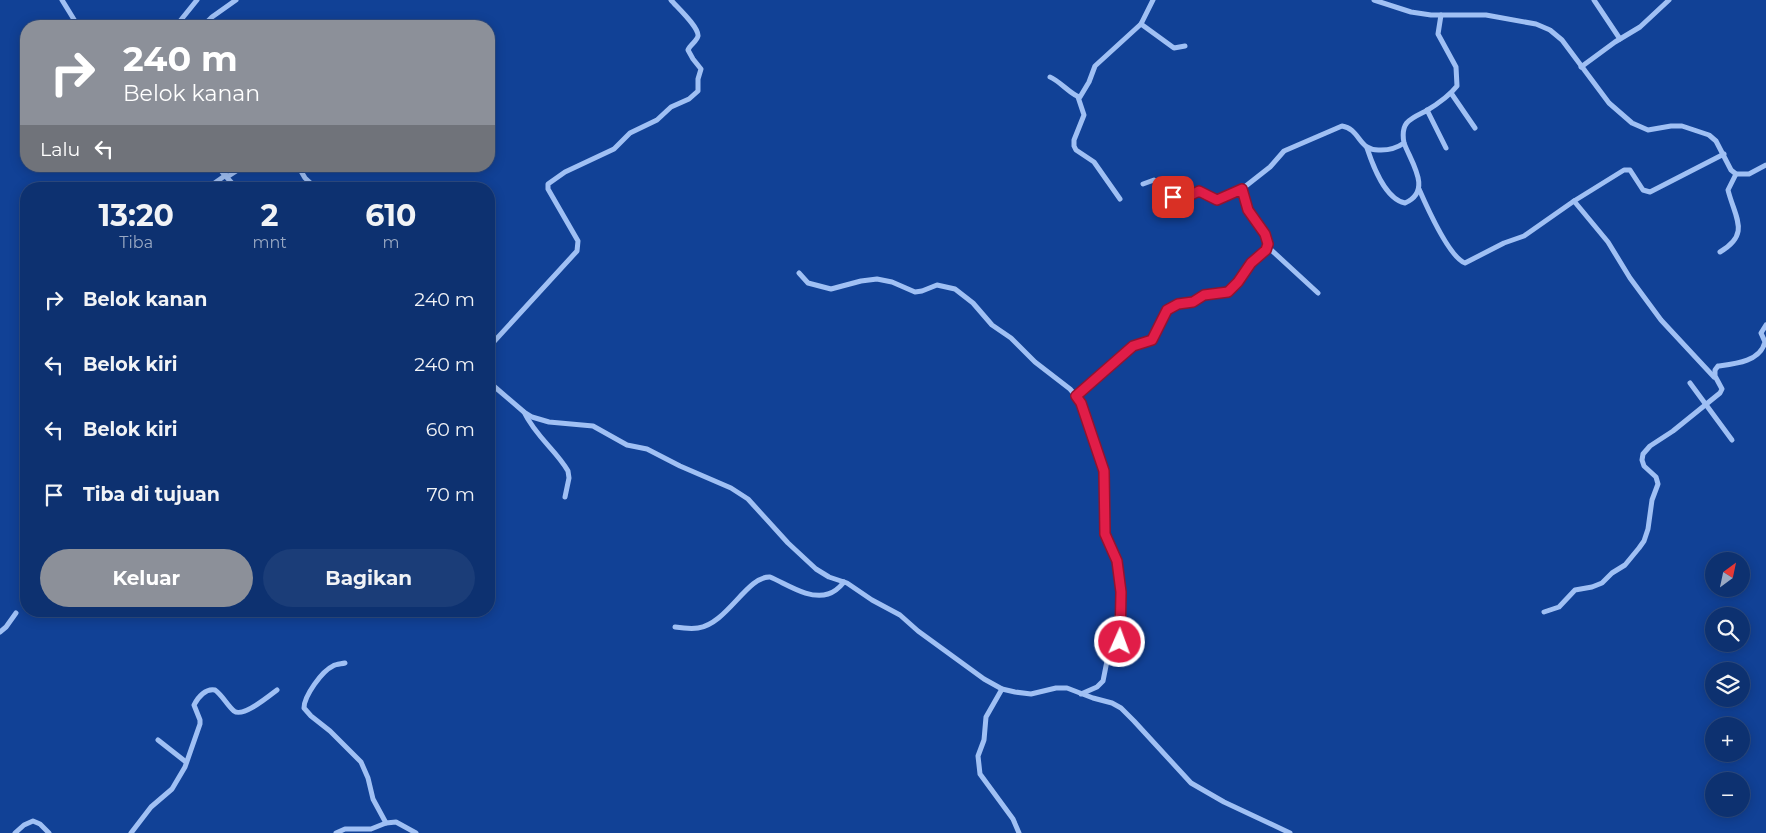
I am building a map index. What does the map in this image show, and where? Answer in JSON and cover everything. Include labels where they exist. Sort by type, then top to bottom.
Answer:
[{"type":"street","points":[[62,0],[74,20]]},
{"type":"street","points":[[181,20],[197,0]]},
{"type":"street","points":[[209,20],[236,0]]},
{"type":"street","points":[[495,340],[577,251],[578,241],[547,186],[565,172],[610,152],[630,133],[660,118],[674,105],[696,94],[699,87],[698,79],[701,69],[688,50],[697,38],[697,32],[688,17],[671,0]]},
{"type":"street","points":[[1078,97],[1084,92],[1101,59],[1141,24],[1153,0]]},
{"type":"street","points":[[1374,0],[1411,12],[1440,17],[1478,14],[1543,26],[1557,35],[1609,103],[1639,127],[1648,130],[1676,125],[1694,129],[1708,135],[1716,141],[1731,170],[1736,174],[1749,174],[1766,165]]},
{"type":"street","points":[[1594,0],[1604,18],[1620,39]]},
{"type":"street","points":[[1581,67],[1640,27],[1669,0]]},
{"type":"street","points":[[1440,17],[1439,37],[1456,67],[1457,86],[1451,93],[1427,110],[1413,116],[1403,132],[1404,143],[1418,177],[1419,189],[1435,224],[1455,255],[1465,263],[1504,243],[1524,236],[1574,201],[1624,170],[1630,170],[1643,190],[1650,192],[1724,154]]},
{"type":"street","points":[[1141,24],[1174,48],[1185,46]]},
{"type":"street","points":[[1050,77],[1060,82],[1078,97],[1084,115],[1074,140],[1074,146],[1076,150],[1094,162],[1120,199]]},
{"type":"street","points":[[1451,93],[1475,128]]},
{"type":"street","points":[[1427,110],[1446,148]]},
{"type":"street","points":[[1143,184],[1154,180],[1171,195],[1181,199],[1199,191],[1217,200],[1242,189],[1270,167],[1284,151],[1339,126],[1345,126],[1352,130],[1367,148],[1374,169],[1390,194],[1399,202],[1405,204],[1409,202],[1419,189]]},
{"type":"street","points":[[1367,148],[1373,151],[1390,149],[1404,143]]},
{"type":"street","points":[[222,172],[231,182]]},
{"type":"street","points":[[217,182],[233,172]]},
{"type":"street","points":[[302,172],[309,182]]},
{"type":"street","points":[[1720,252],[1734,242],[1739,231],[1728,190],[1736,174]]},
{"type":"street","points":[[1076,396],[1133,346],[1152,340],[1167,310],[1178,304],[1193,302],[1204,295],[1228,292],[1238,282],[1251,263],[1268,247],[1265,234],[1248,210],[1242,189]]},
{"type":"street","points":[[1574,201],[1608,242],[1630,278],[1661,320],[1717,380]]},
{"type":"street","points":[[1268,247],[1318,293]]},
{"type":"street","points":[[799,273],[808,283],[831,289],[877,279],[892,282],[915,292],[937,285],[955,289],[973,303],[992,325],[1011,338],[1035,362],[1070,390],[1081,403],[1104,471],[1105,534],[1117,561],[1121,592],[1119,645],[1107,661],[1104,677],[1100,685],[1081,694]]},
{"type":"street","points":[[1544,612],[1559,607],[1575,590],[1602,583],[1624,565],[1639,548],[1644,541],[1650,524],[1652,500],[1658,484],[1656,477],[1644,466],[1642,454],[1722,390],[1714,372],[1718,366],[1742,363],[1762,350],[1765,342],[1761,331],[1766,325]]},
{"type":"street","points":[[1690,383],[1732,440]]},
{"type":"street","points":[[495,387],[524,412],[540,420],[593,426],[627,445],[648,449],[680,466],[731,488],[748,499],[808,563],[823,574],[844,582],[900,615],[918,631],[984,680],[1002,689],[1031,694],[1067,688],[1081,694],[1106,700],[1121,708],[1183,777],[1200,790],[1290,833]]},
{"type":"street","points":[[524,412],[530,424],[568,472],[569,478],[565,497]]},
{"type":"street","points":[[675,627],[697,628],[712,623],[725,613],[750,587],[765,577],[770,577],[801,591],[816,595],[829,594],[844,582]]},
{"type":"street","points":[[0,632],[16,613]]},
{"type":"street","points":[[345,664],[332,666],[321,675],[307,696],[304,708],[310,716],[330,731],[360,762],[368,778],[373,800],[386,824]]},
{"type":"street","points":[[1002,689],[986,717],[984,740],[978,756],[978,767],[980,774],[1013,819],[1019,833]]},
{"type":"street","points":[[131,833],[143,816],[172,788],[186,762],[200,720],[194,705],[205,692],[215,690],[235,712],[240,714],[246,712],[277,690]]},
{"type":"street","points":[[158,740],[186,762]]},
{"type":"street","points":[[16,833],[24,825],[32,821],[40,824],[49,833]]},
{"type":"street","points":[[336,833],[345,829],[371,829],[396,822],[416,833]]},
{"type":"route","points":[[1120,642],[1121,592],[1117,561],[1105,534],[1104,471],[1081,403],[1076,396],[1133,346],[1152,340],[1165,312],[1169,308],[1178,304],[1193,302],[1204,295],[1228,292],[1238,282],[1251,263],[1268,247],[1265,234],[1248,210],[1242,189],[1217,200],[1199,191],[1183,199],[1173,197]]}]
